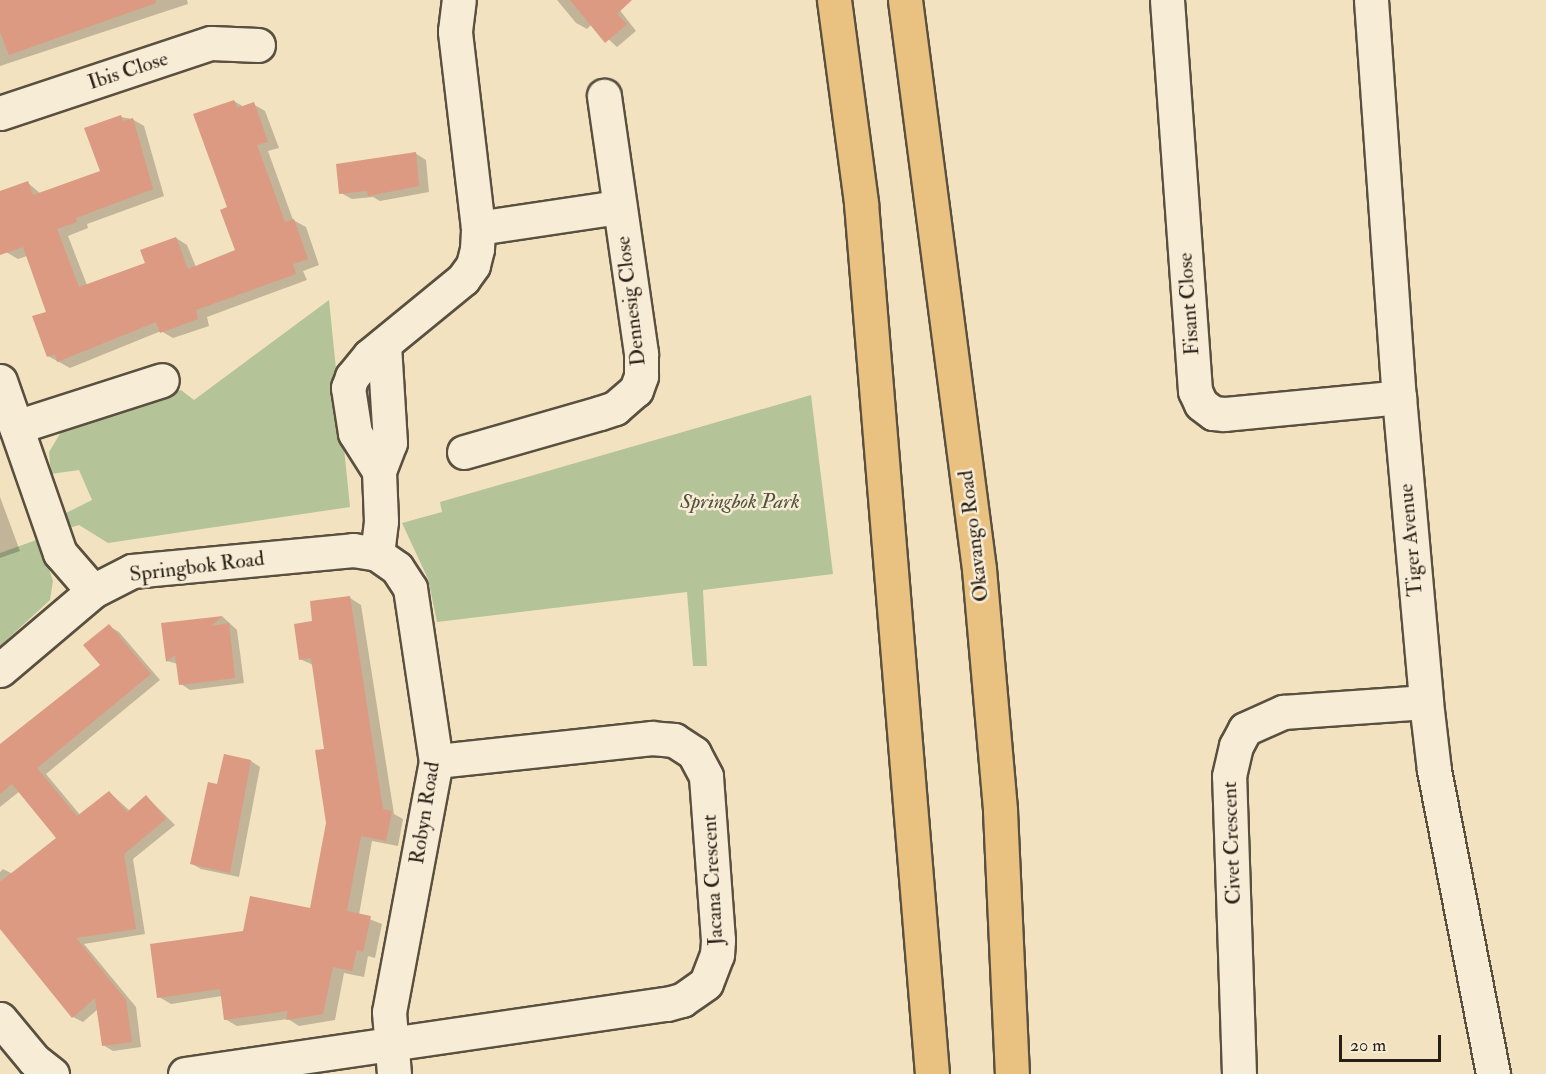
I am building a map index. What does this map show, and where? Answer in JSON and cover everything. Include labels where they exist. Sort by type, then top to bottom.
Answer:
[{"type":"main road","points":[[834,0],[861,203],[932,1074]]},
{"type":"main road","name":"Okavango Road","points":[[905,0],[980,569],[1000,811],[1012,1074]]},
{"type":"street","points":[[382,557],[379,471],[390,443],[384,346],[463,279],[473,265],[478,228],[455,31],[459,0]]},
{"type":"street","name":"Fisant Close","points":[[1167,0],[1195,391],[1201,404],[1212,413],[1224,414],[1399,397]]},
{"type":"street","name":"Tiger Avenue","points":[[1371,0],[1399,397],[1426,702],[1434,770],[1493,1074]]},
{"type":"street","name":"Ibis Close","points":[[0,113],[211,43],[258,45]]},
{"type":"street","name":"Dennesig Close","points":[[464,452],[615,408],[636,390],[641,376],[641,353],[604,96]]},
{"type":"street","name":"Dennesig Close","points":[[478,228],[620,207]]},
{"type":"street","points":[[16,427],[162,380]]},
{"type":"street","points":[[0,381],[60,553],[93,591]]},
{"type":"street","name":"Springbok Road","points":[[0,669],[93,591],[143,569],[353,550],[382,557]]},
{"type":"street","name":"Robyn Road","points":[[382,557],[410,588],[436,762],[389,1012],[393,1059]]},
{"type":"street","name":"Civet Crescent","points":[[1239,1074],[1229,776],[1236,746],[1245,729],[1283,712],[1426,702]]},
{"type":"street","name":"Jacana Crescent","points":[[185,1074],[393,1059],[682,1000],[706,983],[717,955],[706,776],[694,753],[674,740],[652,738],[436,762]]},
{"type":"street","points":[[0,1018],[34,1060],[51,1074]]},
{"type":"green space","points":[[329,300],[350,507],[108,543],[79,525],[69,528],[64,514],[92,500],[79,470],[51,474],[49,452],[61,432],[181,390],[194,400]]},
{"type":"green space","name":"Springbok Park","points":[[811,395],[833,574],[703,590],[707,666],[693,666],[687,592],[437,622],[428,579],[402,523],[442,512],[440,502]]},
{"type":"green space","points":[[39,539],[53,581],[50,600],[0,646],[0,553]]},
{"type":"building","points":[[0,0],[156,0],[156,3],[9,55],[0,32]]},
{"type":"building","points":[[570,0],[632,0],[617,14],[627,24],[605,43]]},
{"type":"building","points":[[234,100],[237,108],[254,102],[268,142],[257,145],[285,222],[294,219],[308,259],[293,264],[296,274],[196,310],[198,319],[160,333],[156,322],[57,362],[55,354],[47,357],[32,316],[46,312],[23,247],[0,255],[0,191],[28,181],[33,195],[100,171],[84,128],[121,115],[123,121],[133,118],[153,189],[76,218],[77,222],[57,229],[79,287],[145,263],[140,250],[176,237],[188,269],[235,250],[220,210],[227,207],[193,114]]},
{"type":"building","points":[[416,152],[419,186],[368,196],[367,191],[339,194],[336,164]]},
{"type":"building","points":[[350,596],[383,809],[392,811],[386,841],[361,836],[347,911],[371,916],[363,952],[357,950],[352,971],[333,967],[323,1014],[286,1020],[288,1011],[224,1020],[220,989],[157,998],[150,944],[243,931],[250,896],[310,908],[326,823],[315,750],[324,749],[311,658],[299,660],[294,624],[312,621],[310,601]]},
{"type":"building","points":[[223,616],[211,626],[229,623],[235,678],[179,685],[175,655],[166,662],[161,623]]},
{"type":"building","points":[[109,624],[151,674],[37,768],[77,816],[109,791],[127,812],[146,795],[166,819],[124,854],[136,929],[76,938],[126,1000],[132,1042],[102,1046],[95,998],[72,1018],[0,929],[0,882],[56,838],[12,784],[0,794],[0,744],[100,665],[83,645]]},
{"type":"building","points":[[224,754],[251,760],[230,873],[190,864],[208,782],[217,784]]}]
